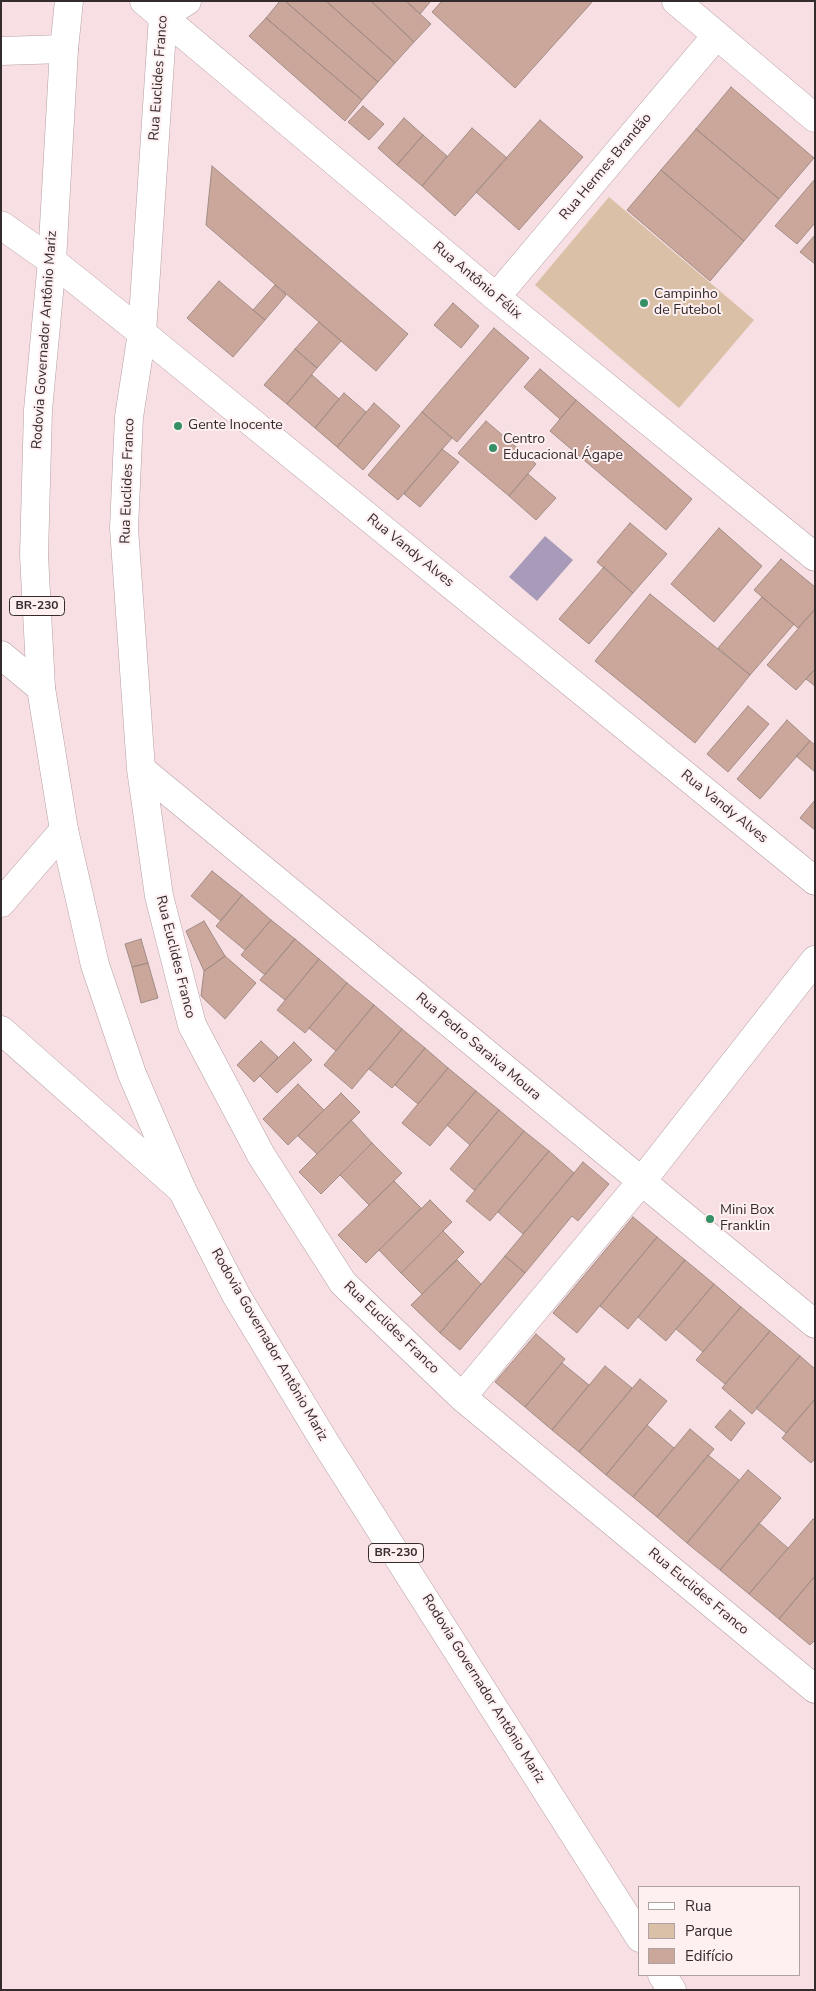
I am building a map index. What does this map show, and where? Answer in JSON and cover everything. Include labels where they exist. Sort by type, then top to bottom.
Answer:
[{"type":"main road","name":"Rodovia Governador Antônio Mariz","points":[[69,1],[64,48],[52,261],[38,410],[34,556],[41,688],[64,830],[95,965],[132,1074],[182,1190],[236,1295],[326,1444],[638,1935]]},
{"type":"main road","points":[[157,6],[187,1]]},
{"type":"main road","points":[[676,1],[815,118]]},
{"type":"main road","name":"Rua Antônio Félix","points":[[157,6],[496,298],[815,557]]},
{"type":"main road","name":"Rua Euclides Franco","points":[[157,6],[142,332],[129,417],[124,528],[141,769],[159,896],[192,1025],[261,1155],[343,1283],[462,1397],[815,1688]]},
{"type":"main road","name":"Rua Hermes Brandão","points":[[496,298],[716,36]]},
{"type":"main road","points":[[1,51],[64,48]]},
{"type":"main road","name":"Rua Vandy Alves","points":[[1,225],[52,261],[142,332],[815,881]]},
{"type":"main road","points":[[1,655],[41,688]]},
{"type":"main road","name":"Rua Pedro Saraiva Moura","points":[[141,769],[815,1324]]},
{"type":"main road","points":[[1,903],[64,830]]},
{"type":"main road","points":[[462,1397],[641,1182],[815,960]]},
{"type":"main road","points":[[1,1030],[182,1190]]},
{"type":"main road","points":[[663,1976],[672,1990]]},
{"type":"green space","name":"Campinho de Futebol","points":[[609,197],[754,320],[679,408],[535,285]]},
{"type":"shaded area","points":[[545,536],[573,560],[537,601],[509,577]]},
{"type":"building","points":[[280,1],[285,1],[378,82],[362,100],[266,18]]},
{"type":"building","points":[[285,1],[326,1],[395,63],[378,82]]},
{"type":"building","points":[[326,1],[371,1],[414,42],[395,63]]},
{"type":"building","points":[[371,1],[406,1],[431,24],[414,42]]},
{"type":"building","points":[[406,1],[431,1],[420,14]]},
{"type":"building","points":[[442,1],[593,1],[515,88],[432,12]]},
{"type":"building","points":[[266,18],[362,100],[345,121],[249,36]]},
{"type":"building","points":[[731,87],[814,158],[779,199],[696,129]]},
{"type":"building","points":[[363,106],[384,124],[369,140],[348,122]]},
{"type":"building","points":[[404,118],[423,135],[397,165],[378,148]]},
{"type":"building","points":[[540,120],[583,157],[519,230],[476,192]]},
{"type":"building","points":[[472,128],[507,158],[455,216],[422,186]]},
{"type":"building","points":[[696,129],[779,199],[744,241],[661,170]]},
{"type":"building","points":[[423,135],[447,156],[422,186],[397,165]]},
{"type":"building","points":[[212,166],[408,334],[376,371],[206,225]]},
{"type":"building","points":[[661,170],[744,241],[710,281],[627,210]]},
{"type":"building","points":[[815,179],[815,223],[797,244],[775,226]]},
{"type":"building","points":[[815,235],[815,264],[800,252]]},
{"type":"building","points":[[219,281],[265,320],[233,357],[187,318]]},
{"type":"building","points":[[275,285],[286,295],[265,320],[253,310]]},
{"type":"building","points":[[453,303],[479,326],[461,348],[434,325]]},
{"type":"building","points":[[319,322],[341,341],[317,368],[295,349]]},
{"type":"building","points":[[494,328],[529,358],[457,442],[422,412]]},
{"type":"building","points":[[295,349],[317,368],[287,404],[264,385]]},
{"type":"building","points":[[540,369],[576,400],[560,419],[524,387]]},
{"type":"building","points":[[312,375],[339,399],[315,428],[287,404]]},
{"type":"building","points":[[344,393],[366,412],[337,447],[315,428]]},
{"type":"building","points":[[576,400],[692,499],[666,530],[550,431]]},
{"type":"building","points":[[374,403],[400,426],[363,470],[337,447]]},
{"type":"building","points":[[422,412],[452,438],[398,500],[368,475]]},
{"type":"building","points":[[486,421],[536,464],[509,496],[458,453]]},
{"type":"building","points":[[442,449],[459,462],[420,507],[404,494]]},
{"type":"building","points":[[528,474],[556,498],[536,520],[509,496]]},
{"type":"building","points":[[630,523],[667,554],[633,593],[597,562]]},
{"type":"building","points":[[719,528],[762,566],[714,622],[671,584]]},
{"type":"building","points":[[781,559],[815,587],[815,609],[798,628],[754,590]]},
{"type":"building","points":[[604,567],[633,593],[589,644],[559,619]]},
{"type":"building","points":[[650,594],[750,675],[695,743],[595,661]]},
{"type":"building","points":[[762,597],[794,624],[750,675],[718,648]]},
{"type":"building","points":[[815,609],[815,669],[796,690],[767,665]]},
{"type":"building","points":[[815,669],[815,686],[806,679]]},
{"type":"building","points":[[748,706],[769,724],[728,772],[707,754]]},
{"type":"building","points":[[787,720],[810,741],[760,799],[737,779]]},
{"type":"building","points":[[810,741],[815,745],[815,772],[796,756]]},
{"type":"building","points":[[815,800],[815,830],[800,818]]},
{"type":"building","points":[[212,871],[242,895],[221,921],[191,896]]},
{"type":"building","points":[[242,895],[271,920],[245,950],[216,926]]},
{"type":"building","points":[[271,920],[295,939],[265,975],[241,955]]},
{"type":"building","points":[[204,921],[225,956],[204,971],[186,931]]},
{"type":"building","points":[[141,939],[148,963],[132,967],[125,944]]},
{"type":"building","points":[[295,939],[319,959],[285,1000],[260,980]]},
{"type":"building","points":[[225,956],[256,983],[225,1019],[201,996],[204,971]]},
{"type":"building","points":[[319,959],[347,983],[305,1033],[277,1010]]},
{"type":"building","points":[[148,963],[158,998],[141,1003],[132,967]]},
{"type":"building","points":[[347,983],[374,1005],[336,1051],[309,1028]]},
{"type":"building","points":[[374,1005],[402,1029],[352,1089],[324,1065]]},
{"type":"building","points":[[402,1029],[425,1048],[392,1088],[369,1069]]},
{"type":"building","points":[[261,1041],[278,1057],[254,1082],[237,1065]]},
{"type":"building","points":[[294,1042],[312,1060],[277,1093],[260,1076]]},
{"type":"building","points":[[425,1048],[448,1068],[418,1104],[395,1085]]},
{"type":"building","points":[[448,1068],[476,1091],[430,1146],[402,1123]]},
{"type":"building","points":[[298,1084],[324,1110],[288,1145],[263,1119]]},
{"type":"building","points":[[476,1091],[499,1110],[470,1145],[447,1125]]},
{"type":"building","points":[[341,1093],[360,1112],[317,1154],[298,1136]]},
{"type":"building","points":[[499,1110],[524,1131],[474,1190],[450,1169]]},
{"type":"building","points":[[351,1120],[372,1143],[321,1194],[299,1172]]},
{"type":"building","points":[[524,1131],[549,1151],[490,1221],[466,1201]]},
{"type":"building","points":[[372,1143],[402,1173],[369,1205],[340,1175]]},
{"type":"building","points":[[549,1151],[574,1173],[523,1234],[498,1212]]},
{"type":"building","points":[[583,1162],[609,1184],[578,1221],[572,1216],[525,1273],[505,1256]]},
{"type":"building","points":[[394,1181],[421,1208],[366,1263],[338,1235]]},
{"type":"building","points":[[430,1200],[452,1222],[401,1273],[379,1250]]},
{"type":"building","points":[[633,1217],[657,1237],[577,1333],[553,1313]]},
{"type":"building","points":[[443,1231],[464,1252],[422,1294],[401,1273]]},
{"type":"building","points":[[657,1237],[685,1260],[628,1329],[600,1306]]},
{"type":"building","points":[[505,1256],[525,1273],[460,1350],[440,1333]]},
{"type":"building","points":[[457,1260],[481,1284],[440,1333],[411,1305]]},
{"type":"building","points":[[685,1260],[714,1284],[666,1341],[638,1317]]},
{"type":"building","points":[[714,1284],[741,1307],[703,1352],[676,1329]]},
{"type":"building","points":[[741,1307],[770,1331],[725,1384],[696,1360]]},
{"type":"building","points":[[770,1331],[800,1356],[752,1414],[722,1388]]},
{"type":"building","points":[[536,1334],[565,1359],[525,1407],[495,1382]]},
{"type":"building","points":[[800,1356],[815,1369],[815,1399],[786,1433],[756,1408]]},
{"type":"building","points":[[562,1363],[589,1385],[552,1430],[525,1407]]},
{"type":"building","points":[[605,1366],[632,1388],[579,1452],[552,1430]]},
{"type":"building","points":[[640,1379],[667,1401],[606,1475],[579,1452]]},
{"type":"building","points":[[815,1399],[815,1459],[811,1463],[782,1438]]},
{"type":"building","points":[[730,1410],[745,1423],[731,1441],[715,1427]]},
{"type":"building","points":[[647,1425],[674,1448],[633,1497],[606,1475]]},
{"type":"building","points":[[690,1429],[714,1449],[657,1517],[633,1497]]},
{"type":"building","points":[[708,1455],[739,1480],[687,1543],[657,1517]]},
{"type":"building","points":[[748,1470],[781,1498],[720,1570],[687,1543]]},
{"type":"building","points":[[813,1519],[815,1521],[815,1576],[779,1619],[749,1594]]},
{"type":"building","points":[[759,1523],[788,1548],[749,1594],[720,1570]]},
{"type":"building","points":[[815,1576],[815,1640],[810,1645],[779,1619]]},
{"type":"place","name":"Campinho de Futebol","points":[[644,303]]},
{"type":"place","name":"Gente Inocente","points":[[178,426]]},
{"type":"place","name":"Centro Educacional Ágape","points":[[493,448]]},
{"type":"place","name":"Mini Box Franklin","points":[[710,1219]]}]
